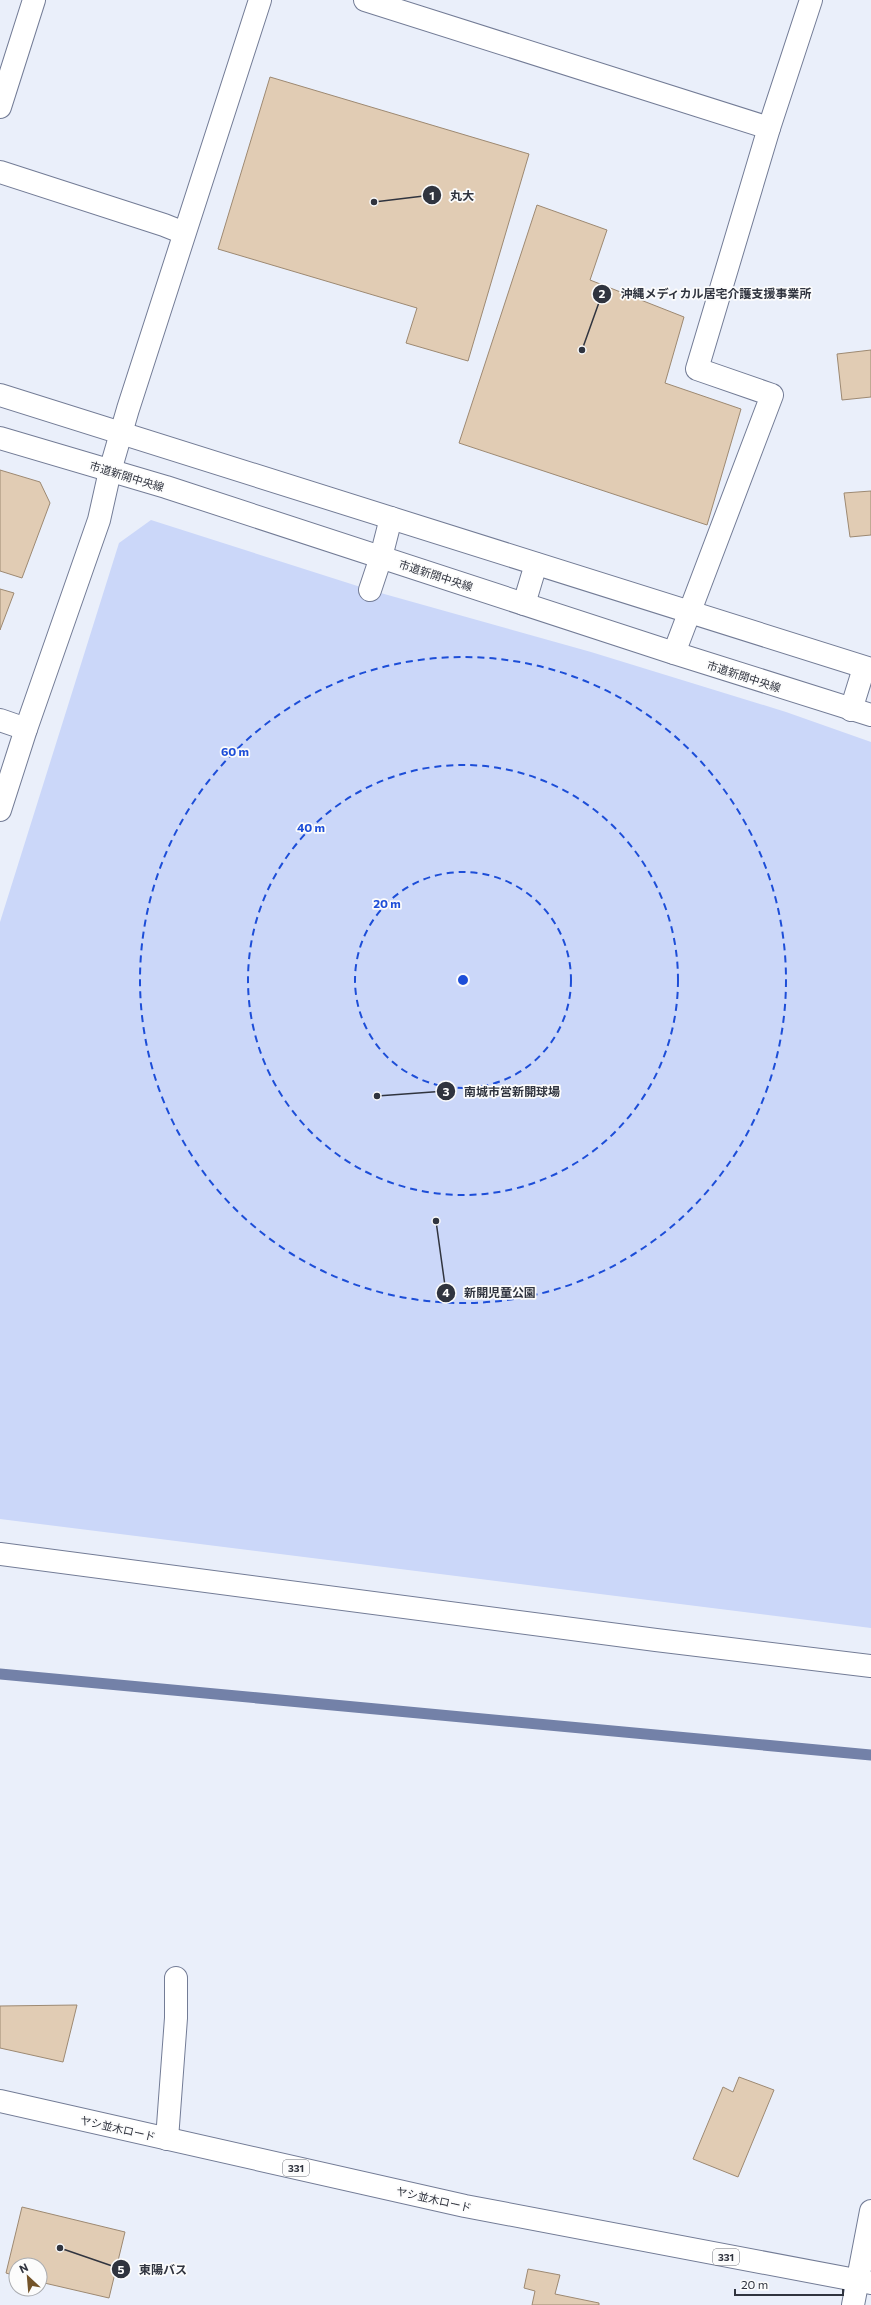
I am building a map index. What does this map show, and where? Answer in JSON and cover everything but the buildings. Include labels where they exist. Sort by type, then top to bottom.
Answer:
[{"type":"main road","points":[[0,108],[34,0]]},
{"type":"main road","points":[[0,810],[26,729],[99,520],[110,471],[121,432],[260,0]]},
{"type":"main road","points":[[365,0],[769,128]]},
{"type":"main road","points":[[674,653],[772,395],[697,369],[769,128],[811,0]]},
{"type":"main road","points":[[0,172],[164,225],[184,233]]},
{"type":"main road","points":[[0,395],[868,669],[861,713]]},
{"type":"main road","name":"市道新開中央線","points":[[0,438],[110,471],[382,557],[861,713]]},
{"type":"main road","points":[[370,590],[382,557],[391,518]]},
{"type":"main road","points":[[524,604],[536,564]]},
{"type":"main road","points":[[0,720],[26,729]]},
{"type":"main road","points":[[0,1554],[648,1639],[871,1666]]},
{"type":"main road","points":[[167,2139],[176,2018],[176,1978]]},
{"type":"main road","name":"ヤシ並木ロード","points":[[0,2101],[465,2206],[865,2282]]},
{"type":"main road","points":[[853,2305],[865,2282],[871,2211]]},
{"type":"shaded area","points":[[151,520],[370,590],[591,652],[786,712],[871,742],[871,1628],[0,1519],[0,922],[119,543]]},
{"type":"waterway","points":[[0,1674],[871,1755]]},
{"type":"place","name":"丸大","points":[[374,202]]},
{"type":"place","name":"沖縄メディカル居宅介護支援事業所","points":[[582,350]]},
{"type":"place","name":"南城市営新開球場","points":[[377,1096]]},
{"type":"place","name":"新開児童公園","points":[[436,1221]]},
{"type":"place","name":"東陽バス","points":[[60,2248]]}]
